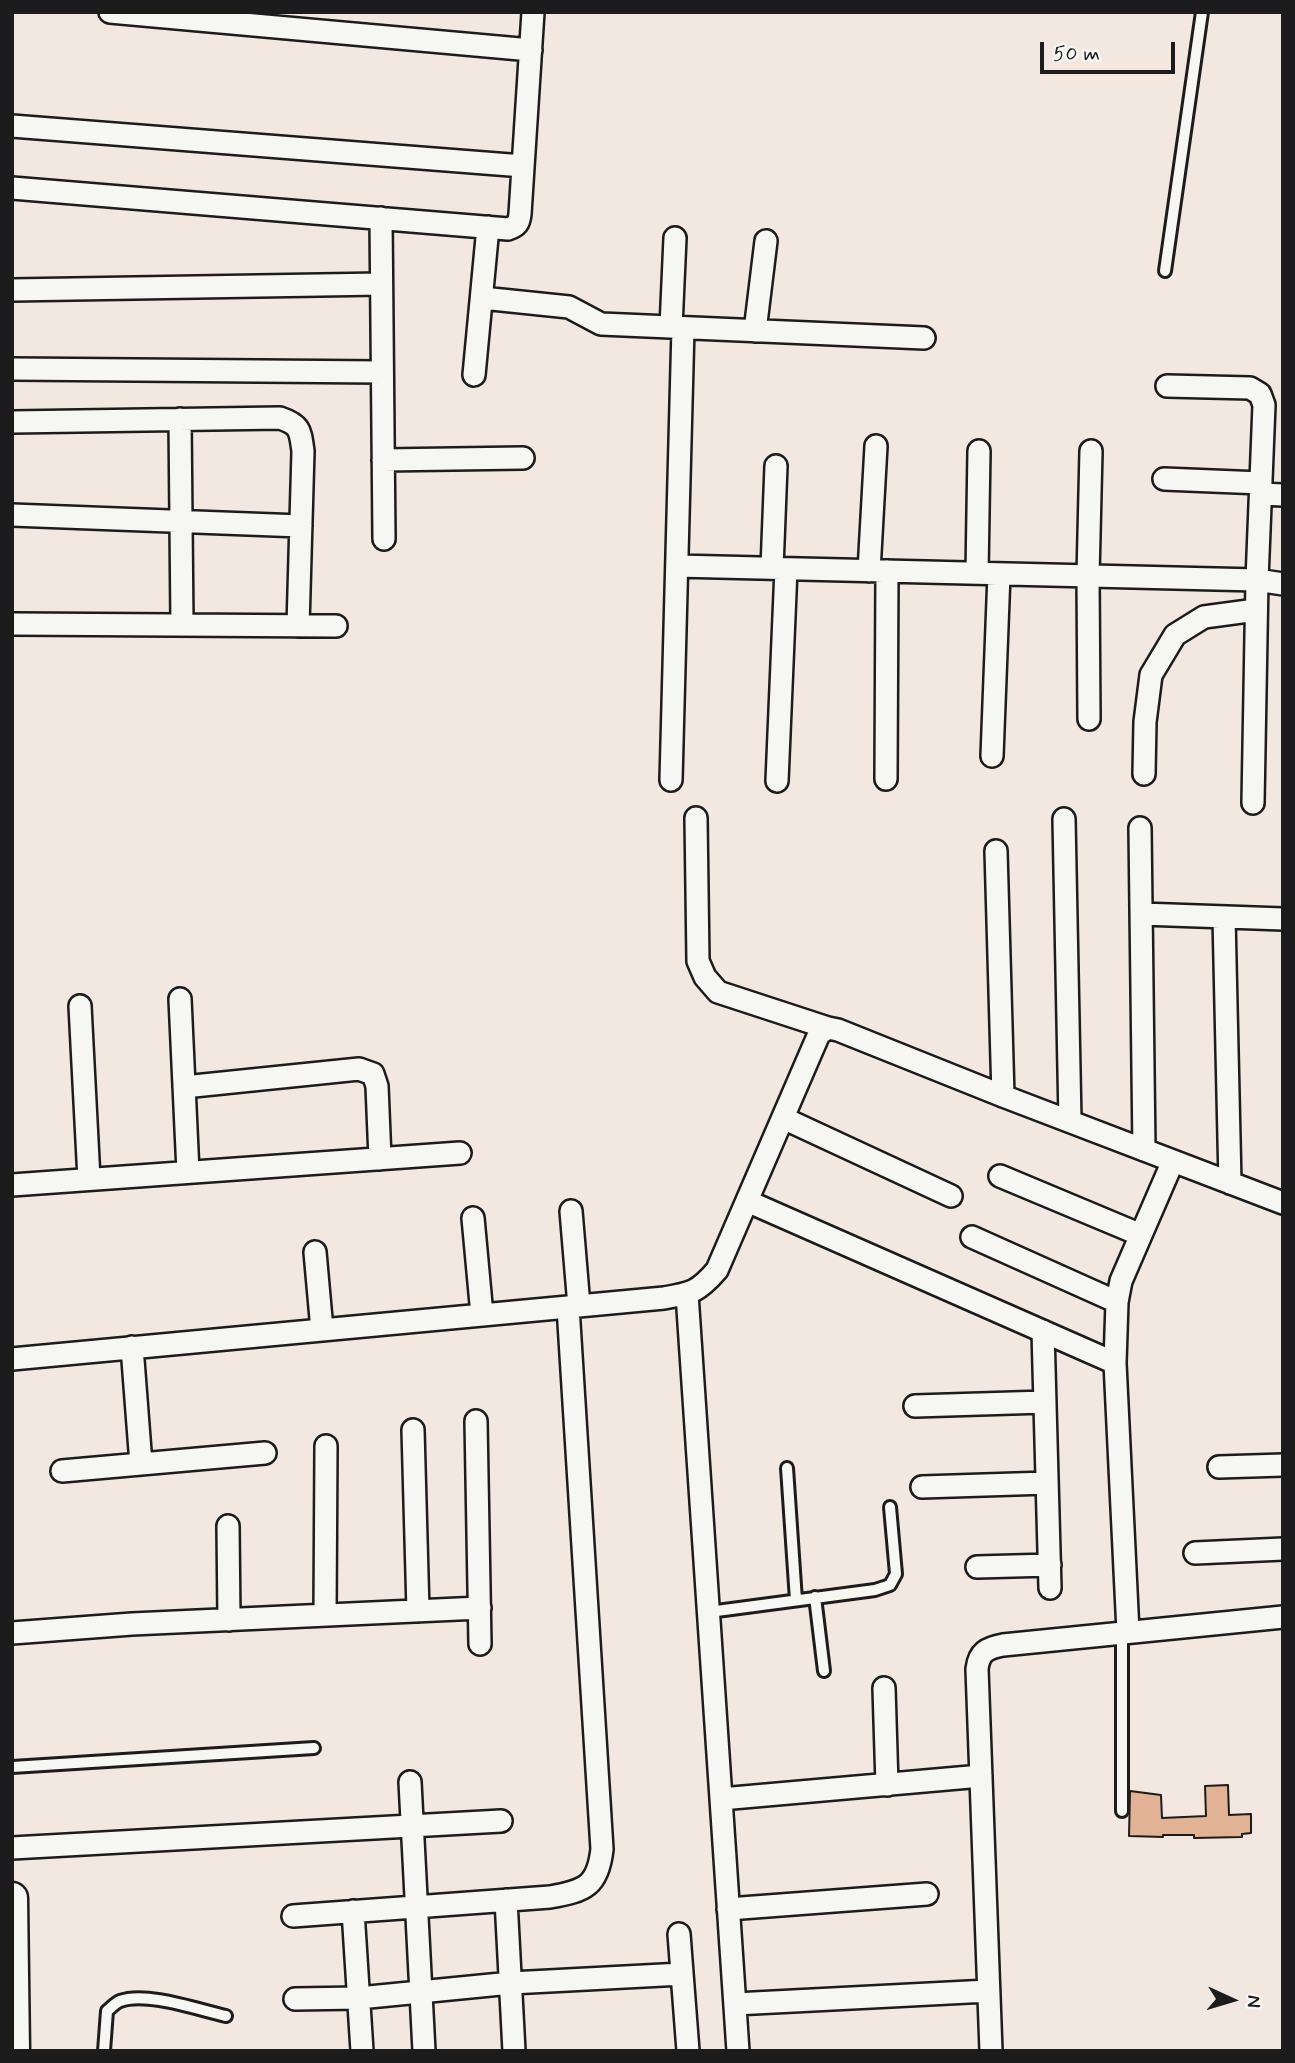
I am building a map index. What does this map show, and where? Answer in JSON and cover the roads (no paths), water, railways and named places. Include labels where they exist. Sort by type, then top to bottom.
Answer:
[{"type":"main road","points":[[12,1898],[13,2044]]},
{"type":"street","points":[[110,12],[531,50]]},
{"type":"street","points":[[12,188],[508,229],[515,227],[519,221],[533,12]]},
{"type":"street","points":[[12,126],[523,166]]},
{"type":"street","points":[[381,218],[384,539]]},
{"type":"street","points":[[474,375],[488,227]]},
{"type":"street","points":[[671,780],[677,566],[675,238]]},
{"type":"street","points":[[755,331],[766,242]]},
{"type":"street","points":[[12,290],[381,284]]},
{"type":"street","points":[[482,298],[569,307],[601,324],[924,338]]},
{"type":"street","points":[[12,369],[382,372]]},
{"type":"street","points":[[1167,386],[1250,388],[1260,394],[1264,405],[1256,610],[1253,803]]},
{"type":"street","points":[[12,422],[281,418],[294,423],[300,432],[303,451],[298,625]]},
{"type":"street","points":[[180,419],[182,624]]},
{"type":"street","points":[[876,446],[886,779]]},
{"type":"street","points":[[976,573],[979,451]]},
{"type":"street","points":[[1089,719],[1091,451]]},
{"type":"street","points":[[383,460],[523,458]]},
{"type":"street","points":[[775,466],[779,569],[777,781]]},
{"type":"street","points":[[1164,479],[1261,489],[1283,495]]},
{"type":"street","points":[[12,515],[301,526]]},
{"type":"street","points":[[677,566],[1257,580],[1283,584]]},
{"type":"street","points":[[992,756],[999,574]]},
{"type":"street","points":[[1144,774],[1145,722],[1151,675],[1175,635],[1204,617],[1256,610]]},
{"type":"street","points":[[12,624],[336,626]]},
{"type":"street","points":[[696,818],[698,961],[705,977],[718,992],[838,1030],[1283,1203]]},
{"type":"street","points":[[1064,819],[1070,1121]]},
{"type":"street","points":[[1140,828],[1144,1150]]},
{"type":"street","points":[[996,851],[1003,1096]]},
{"type":"street","points":[[1142,914],[1283,919]]},
{"type":"street","points":[[1224,917],[1230,1183]]},
{"type":"street","points":[[180,999],[188,1172]]},
{"type":"street","points":[[80,1006],[89,1179]]},
{"type":"street","points":[[12,1359],[687,1294],[703,1287],[717,1270],[819,1034],[828,1028]]},
{"type":"street","points":[[184,1087],[359,1069],[373,1074],[377,1086],[380,1159]]},
{"type":"street","points":[[783,1118],[951,1196]]},
{"type":"street","points":[[12,1185],[460,1153]]},
{"type":"street","points":[[1125,1632],[1115,1363],[1117,1302],[1121,1281],[1173,1161]]},
{"type":"street","points":[[1000,1176],[1140,1236]]},
{"type":"street","points":[[747,1201],[1115,1363]]},
{"type":"street","points":[[293,1916],[550,1897],[578,1892],[593,1881],[600,1868],[602,1849],[571,1211]]},
{"type":"street","points":[[473,1218],[482,1315]]},
{"type":"street","points":[[972,1237],[1117,1302]]},
{"type":"street","points":[[315,1252],[322,1330]]},
{"type":"street","points":[[687,1294],[738,2051]]},
{"type":"street","points":[[1043,1331],[1050,1588]]},
{"type":"street","points":[[132,1348],[141,1464]]},
{"type":"street","points":[[915,1406],[1045,1402]]},
{"type":"street","points":[[476,1421],[480,1644]]},
{"type":"street","points":[[413,1430],[418,1611]]},
{"type":"street","points":[[325,1615],[326,1446]]},
{"type":"street","points":[[62,1471],[265,1453]]},
{"type":"street","points":[[1219,1467],[1283,1465]]},
{"type":"street","points":[[922,1487],[1047,1483]]},
{"type":"street","points":[[228,1526],[229,1620]]},
{"type":"street","points":[[1195,1553],[1283,1549]]},
{"type":"street","points":[[977,1567],[1050,1564]]},
{"type":"street","points":[[12,1633],[480,1608]]},
{"type":"street","points":[[990,2051],[977,1669],[983,1652],[1003,1645],[1283,1618]]},
{"type":"street","points":[[884,1688],[887,1785]]},
{"type":"street","points":[[721,1799],[981,1776]]},
{"type":"street","points":[[410,1782],[424,2051]]},
{"type":"street","points":[[12,1848],[413,1828],[501,1821]]},
{"type":"street","points":[[729,1909],[927,1894]]},
{"type":"street","points":[[506,1900],[514,2051]]},
{"type":"street","points":[[353,1911],[362,2051]]},
{"type":"street","points":[[679,1934],[688,2051]]},
{"type":"street","points":[[295,1999],[359,1998],[512,1983],[682,1974]]},
{"type":"street","points":[[735,2004],[988,1991]]},
{"type":"lane","points":[[1165,271],[1202,12]]},
{"type":"lane","points":[[787,1468],[796,1600]]},
{"type":"lane","points":[[709,1612],[875,1590],[890,1585],[896,1574],[890,1507]]},
{"type":"lane","points":[[816,1597],[824,1671]]},
{"type":"lane","points":[[1122,1811],[1125,1632]]},
{"type":"lane","points":[[12,1767],[314,1748]]},
{"type":"lane","points":[[104,2051],[107,2011],[119,2001],[155,2000],[226,2016]]}]
